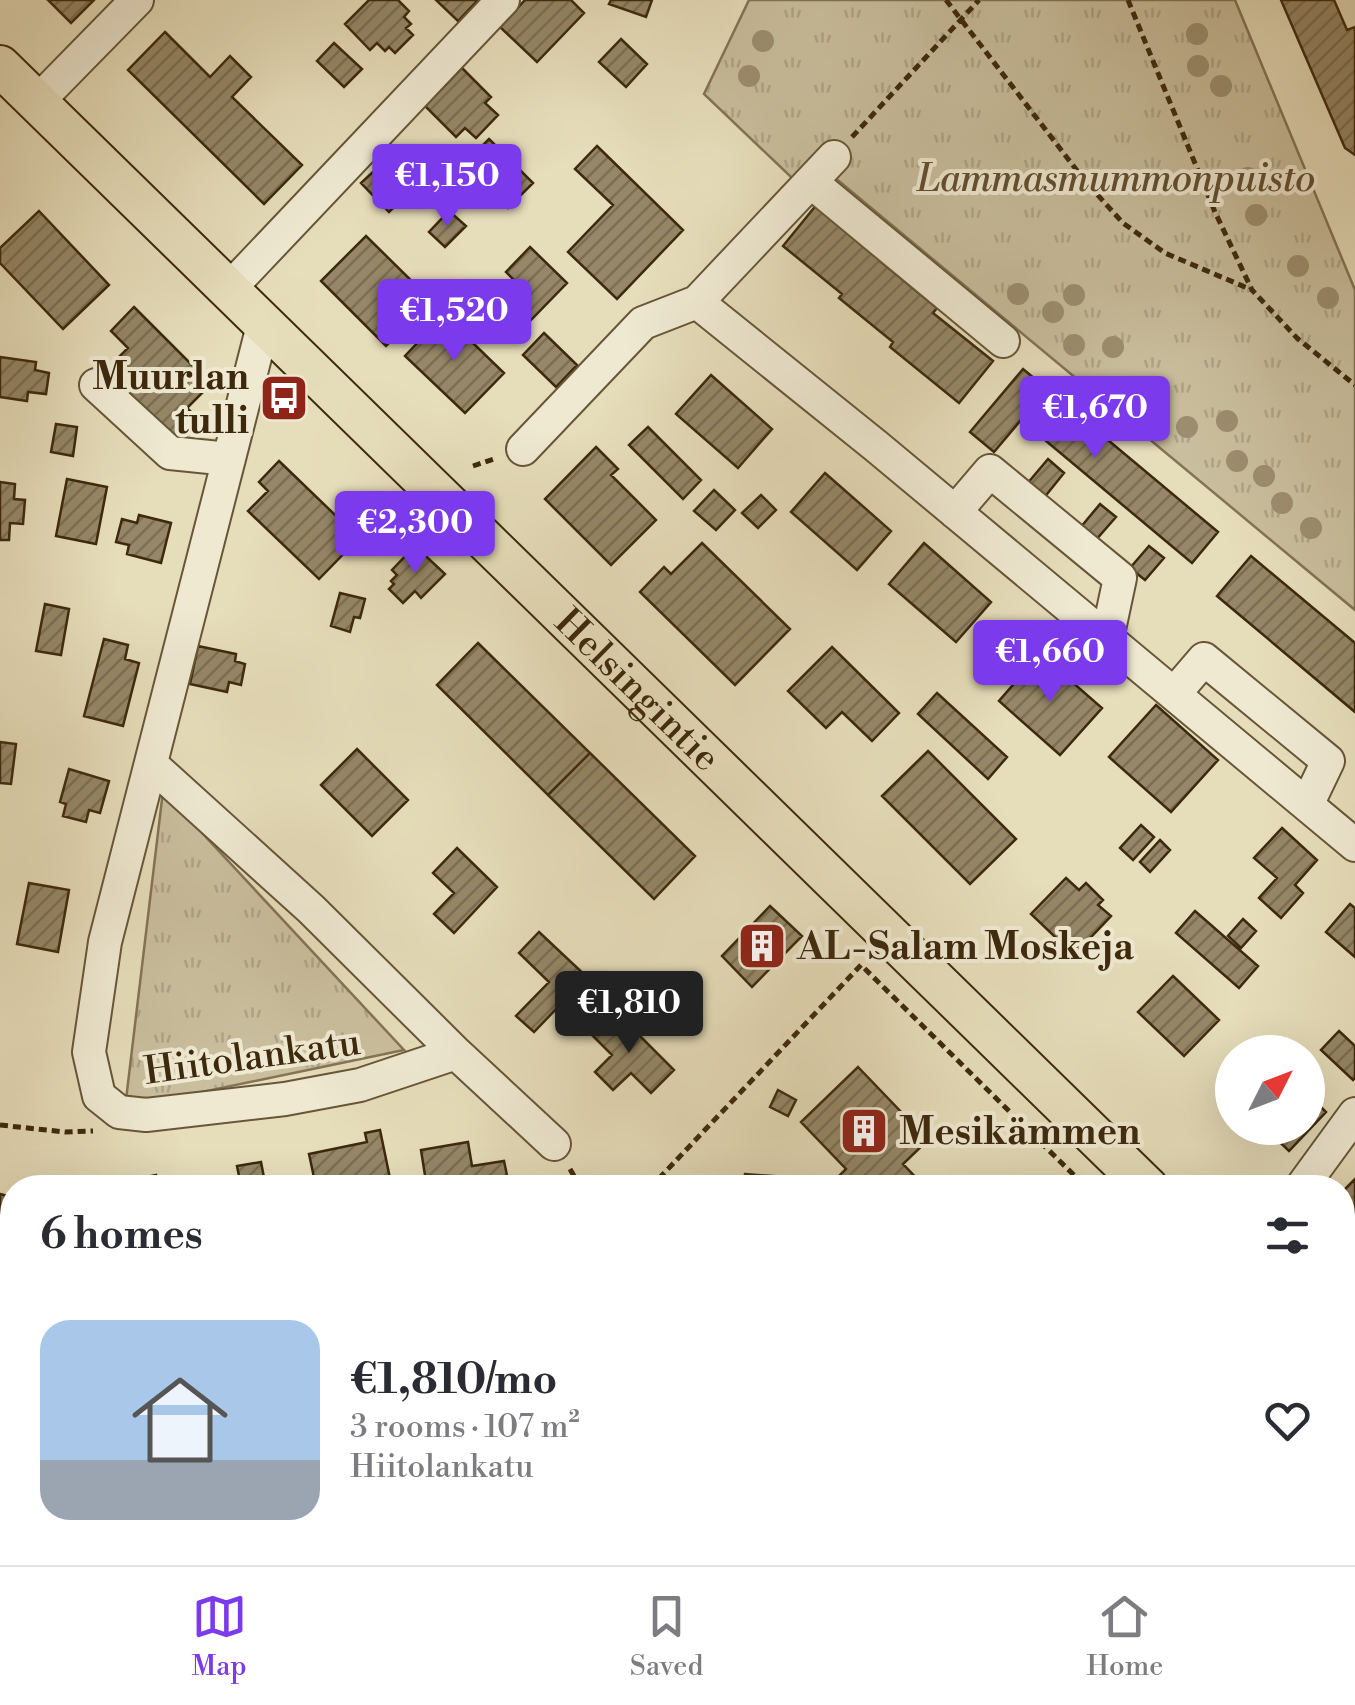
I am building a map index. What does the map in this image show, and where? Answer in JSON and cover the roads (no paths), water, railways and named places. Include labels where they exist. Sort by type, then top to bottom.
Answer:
[{"type":"main road","name":"Helsingintie","points":[[0,66],[1135,1175]]},
{"type":"street","points":[[37,102],[137,0]]},
{"type":"street","points":[[230,288],[503,0]]},
{"type":"street","points":[[523,449],[643,323],[698,302],[834,158]]},
{"type":"street","points":[[811,182],[1004,342]]},
{"type":"street","points":[[698,302],[1355,846]]},
{"type":"street","name":"Hiitolankatu","points":[[264,322],[104,942],[89,1052],[99,1096],[119,1112],[146,1115],[360,1085],[456,1053]]},
{"type":"street","points":[[96,385],[170,453],[229,459]]},
{"type":"street","points":[[956,512],[990,471],[1120,578],[1107,639]]},
{"type":"street","points":[[1174,694],[1204,659],[1328,761],[1307,805]]},
{"type":"street","points":[[1245,754],[1268,712]]},
{"type":"street","name":"Hiitolankatu","points":[[152,766],[310,909],[554,1144]]},
{"type":"street","points":[[1311,1175],[1355,1114]]},
{"type":"place","name":"Muurlan tulli","points":[[284,398]]},
{"type":"place","name":"AL-Salam Moskeja","points":[[762,946]]},
{"type":"place","name":"Mesikämmen","points":[[864,1131]]},
{"type":"park label","name":"Lammasmummonpuisto","points":[[1116,178]]}]
